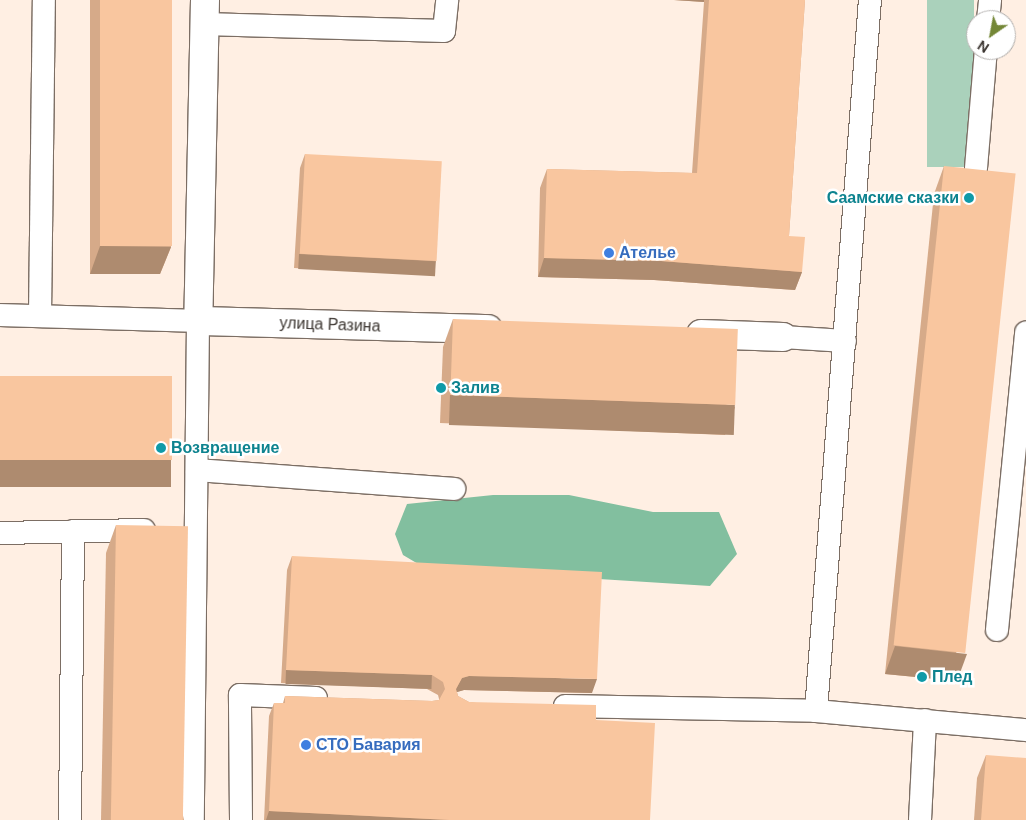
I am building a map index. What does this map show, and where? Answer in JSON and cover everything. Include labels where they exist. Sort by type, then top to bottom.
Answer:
[{"type":"street","points":[[198,321],[205,12]]},
{"type":"street","name":"улица Разина","points":[[198,321],[515,330]]},
{"type":"street","points":[[674,334],[783,337]]},
{"type":"lane","points":[[40,316],[44,0]]},
{"type":"lane","points":[[205,12],[444,31],[447,0]]},
{"type":"lane","points":[[816,711],[870,0]]},
{"type":"lane","points":[[976,168],[985,60]]},
{"type":"lane","points":[[0,315],[198,321],[197,470],[180,530],[193,820]]},
{"type":"lane","points":[[997,630],[1024,385],[1026,332]]},
{"type":"lane","points":[[783,337],[845,340]]},
{"type":"lane","points":[[197,470],[454,489]]},
{"type":"lane","points":[[0,533],[180,530]]},
{"type":"lane","points":[[70,820],[73,531]]},
{"type":"lane","points":[[241,820],[240,695],[338,698]]},
{"type":"lane","points":[[539,705],[816,711],[1026,730]]},
{"type":"lane","points":[[920,820],[925,720]]},
{"type":"green space","points":[[927,0],[974,0],[974,10],[966,10],[966,60],[974,60],[974,167],[927,167]]},
{"type":"green space","points":[[493,495],[569,495],[653,512],[719,512],[737,554],[710,586],[425,568],[403,555],[395,534],[407,504]]},
{"type":"building","points":[[100,0],[172,0],[172,246],[100,246]]},
{"type":"building","points":[[709,0],[805,0],[789,236],[805,237],[802,272],[661,261],[544,258],[547,169],[697,173]]},
{"type":"building","points":[[305,154],[442,161],[437,261],[300,254]]},
{"type":"building","points":[[944,166],[1016,174],[965,653],[894,645]]},
{"type":"building","points":[[453,319],[738,329],[735,405],[450,395]]},
{"type":"building","points":[[0,376],[172,376],[172,460],[0,460]]},
{"type":"building","points":[[116,525],[188,526],[183,820],[111,820]]},
{"type":"building","points":[[292,556],[602,572],[597,679],[469,676],[462,678],[456,689],[458,696],[469,702],[596,705],[596,720],[655,723],[650,820],[450,820],[269,811],[274,703],[285,703],[285,696],[432,701],[439,700],[445,689],[443,682],[432,675],[286,670]]},
{"type":"building","points":[[986,755],[1026,758],[1026,820],[981,820]]},
{"type":"place","name":"Саамские сказки","points":[[969,198]]},
{"type":"place","name":"Ателье","points":[[609,253]]},
{"type":"place","name":"Залив","points":[[441,388]]},
{"type":"place","name":"Возвращение","points":[[161,448]]},
{"type":"place","name":"Плед","points":[[922,677]]},
{"type":"place","name":"СТО Бавария","points":[[306,745]]}]
